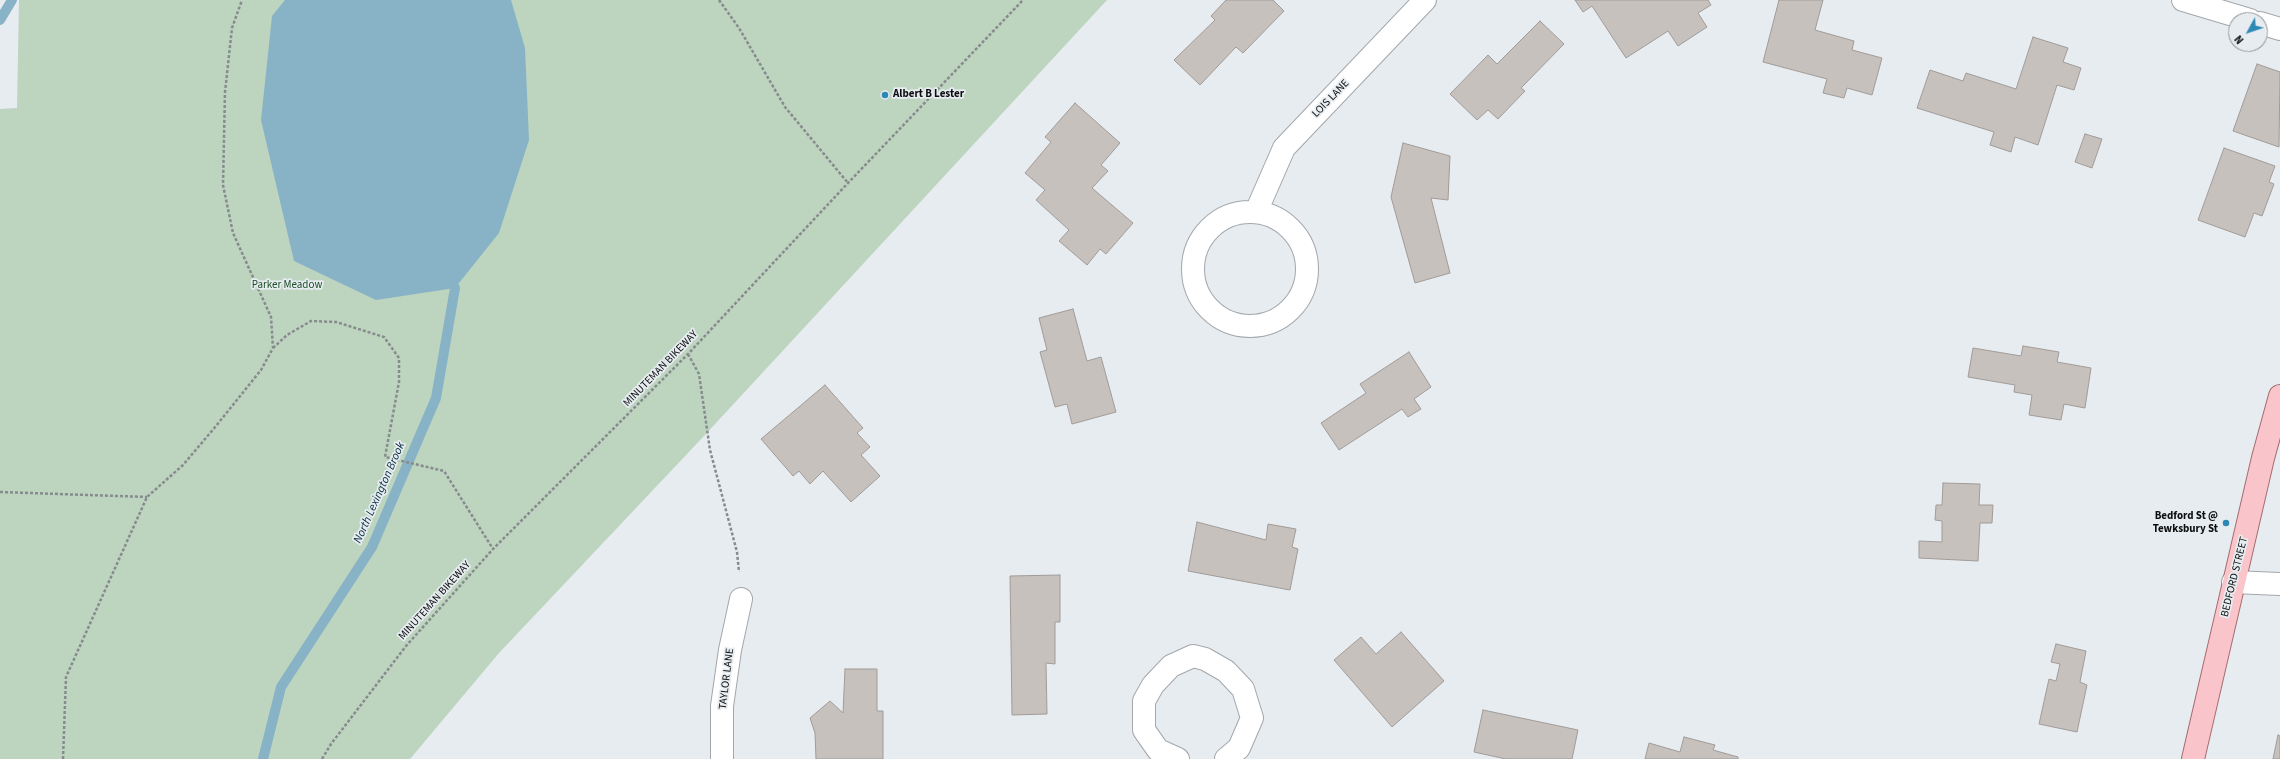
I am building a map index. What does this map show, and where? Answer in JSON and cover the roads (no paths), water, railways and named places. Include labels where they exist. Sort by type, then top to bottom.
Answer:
[{"type":"main road","name":"BEDFORD STREET","points":[[2193,759],[2233,582],[2280,396]]},
{"type":"street","name":"LOIS LANE","points":[[1256,212],[1284,148],[1425,0]]},
{"type":"street","points":[[2183,0],[2228,13]]},
{"type":"street","points":[[2268,25],[2280,29]]},
{"type":"street","points":[[1256,212],[1272,216],[1298,237],[1305,253],[1308,270],[1305,287],[1297,302],[1280,317],[1270,323],[1254,326],[1238,325],[1222,319],[1210,310],[1198,291],[1193,269],[1195,251],[1204,234],[1218,221],[1230,215],[1256,212]]},
{"type":"street","points":[[2233,582],[2280,584]]},
{"type":"street","name":"TAYLOR LANE","points":[[722,759],[722,706],[730,650],[741,599]]},
{"type":"street","points":[[1178,759],[1158,750],[1144,730],[1144,701],[1154,686],[1171,666],[1193,656],[1205,659],[1226,671],[1243,689],[1252,718],[1240,755]]},
{"type":"water","points":[[285,0],[511,0],[525,48],[529,140],[499,233],[455,288],[376,300],[294,261],[261,120],[272,16]]},
{"type":"waterway","points":[[0,20],[12,0]]},
{"type":"waterway","name":"North Lexington Brook","points":[[263,759],[281,687],[372,547],[436,398],[455,288]]},
{"type":"place","name":"Albert B Lester","points":[[885,95]]},
{"type":"place","name":"Bedford St @ Tewksbury St","points":[[2226,523]]},
{"type":"park label","name":"Parker Meadow","points":[[287,286]]}]
